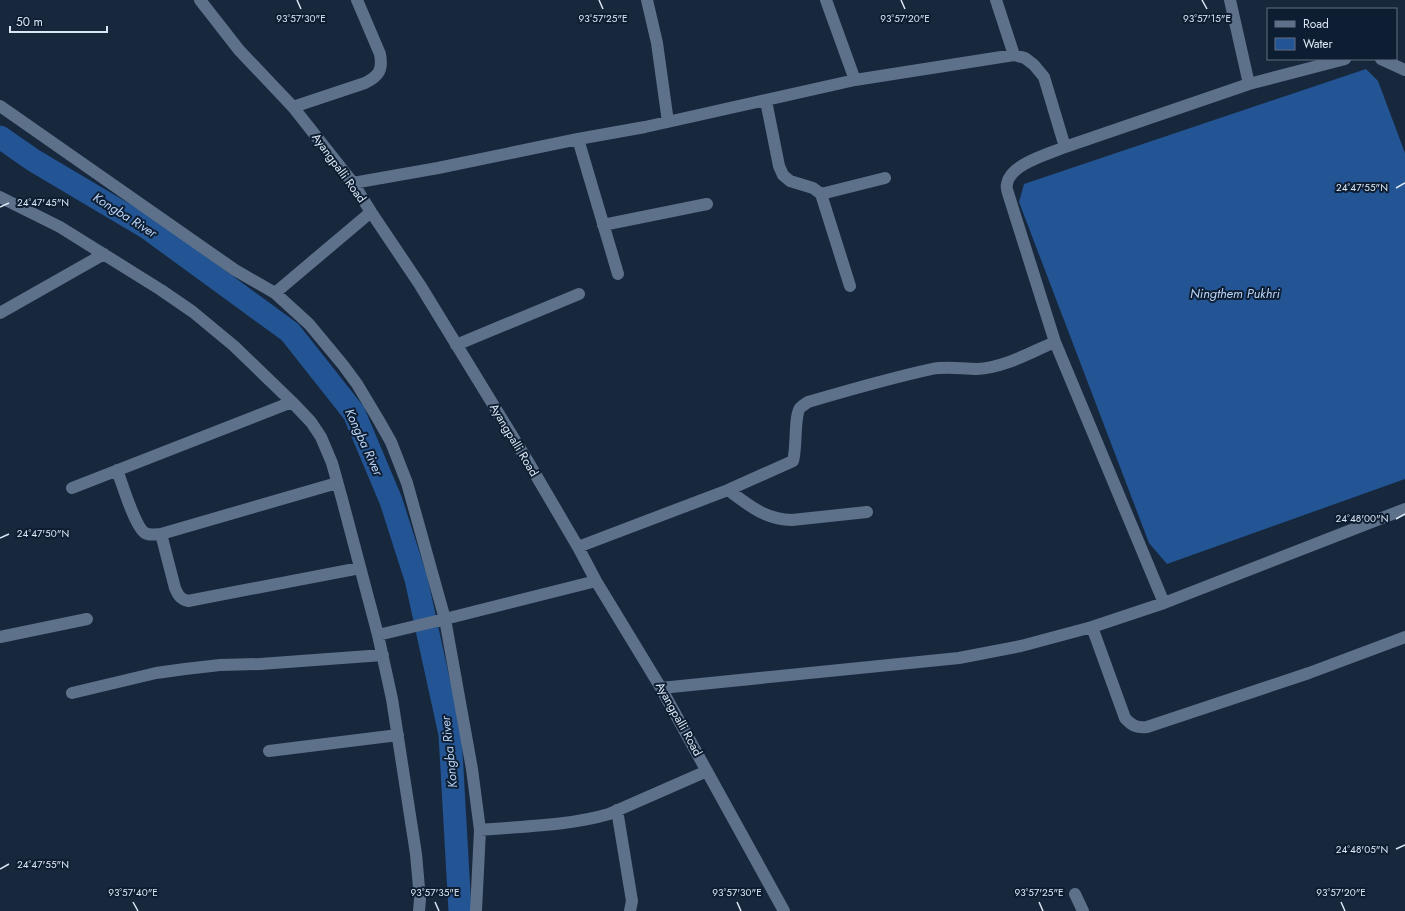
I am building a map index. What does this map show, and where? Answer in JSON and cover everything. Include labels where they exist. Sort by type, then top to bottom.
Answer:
[{"type":"street","name":"Ayangpalli Road","points":[[200,0],[239,50],[293,107],[353,183],[420,285],[661,688],[784,911]]},
{"type":"street","points":[[293,107],[365,83],[375,78],[380,72],[382,63],[380,54],[357,0]]},
{"type":"street","points":[[647,0],[657,43],[668,122]]},
{"type":"street","points":[[826,0],[854,80]]},
{"type":"street","points":[[996,0],[1014,55]]},
{"type":"street","points":[[1230,0],[1249,84]]},
{"type":"street","points":[[353,183],[438,168],[668,122],[854,80],[1014,55],[1025,58],[1034,65],[1044,77],[1065,147]]},
{"type":"street","points":[[1164,603],[1055,342],[1006,184],[1011,174],[1022,165],[1065,147],[1249,84],[1341,60]]},
{"type":"street","points":[[1383,60],[1405,70]]},
{"type":"street","points":[[766,100],[779,166],[783,175],[790,181],[813,188],[821,194],[850,286]]},
{"type":"street","points":[[0,106],[235,270],[275,293],[309,324],[357,384],[391,442],[407,483],[439,621],[472,769],[480,830],[476,911]]},
{"type":"street","points":[[578,139],[618,274]]},
{"type":"street","points":[[821,194],[885,178]]},
{"type":"street","points":[[0,197],[60,227],[161,290],[193,312],[234,346],[292,402],[311,422],[321,437],[332,463],[383,655],[398,735],[416,854],[420,899],[419,911]]},
{"type":"street","points":[[603,225],[707,204]]},
{"type":"street","points":[[275,293],[371,212]]},
{"type":"street","points":[[0,313],[104,254]]},
{"type":"street","points":[[456,345],[579,294]]},
{"type":"street","points":[[578,547],[728,490],[793,461],[795,454],[797,414],[800,408],[808,402],[932,369],[944,367],[978,369],[1002,364],[1055,342]]},
{"type":"street","points":[[72,488],[292,402]]},
{"type":"street","points":[[118,470],[137,523],[145,533],[150,534],[161,534],[337,483]]},
{"type":"street","points":[[728,490],[755,509],[780,520],[867,512]]},
{"type":"street","points":[[661,688],[959,658],[1021,646],[1092,627],[1164,603],[1405,510]]},
{"type":"street","points":[[161,534],[175,588],[183,600],[188,601],[360,568]]},
{"type":"street","points":[[378,635],[439,621],[596,580]]},
{"type":"street","points":[[0,637],[87,619]]},
{"type":"street","points":[[1092,627],[1125,718],[1135,727],[1147,727],[1309,672],[1405,637]]},
{"type":"street","points":[[72,693],[156,673],[185,669],[220,665],[260,664],[383,655]]},
{"type":"street","points":[[269,751],[398,735]]},
{"type":"street","points":[[480,830],[596,818],[707,771]]},
{"type":"street","points":[[617,810],[632,901],[630,911]]},
{"type":"street","points":[[1075,894],[1083,911]]},
{"type":"water","name":"Ningthem Pukhri","points":[[1366,69],[1378,81],[1405,153],[1405,479],[1167,564],[1149,543],[1019,202],[1024,184]]},
{"type":"waterway","name":"Kongba River","points":[[0,137],[33,160],[146,227],[290,332],[354,413],[391,501],[416,579],[450,734],[460,911]]}]
